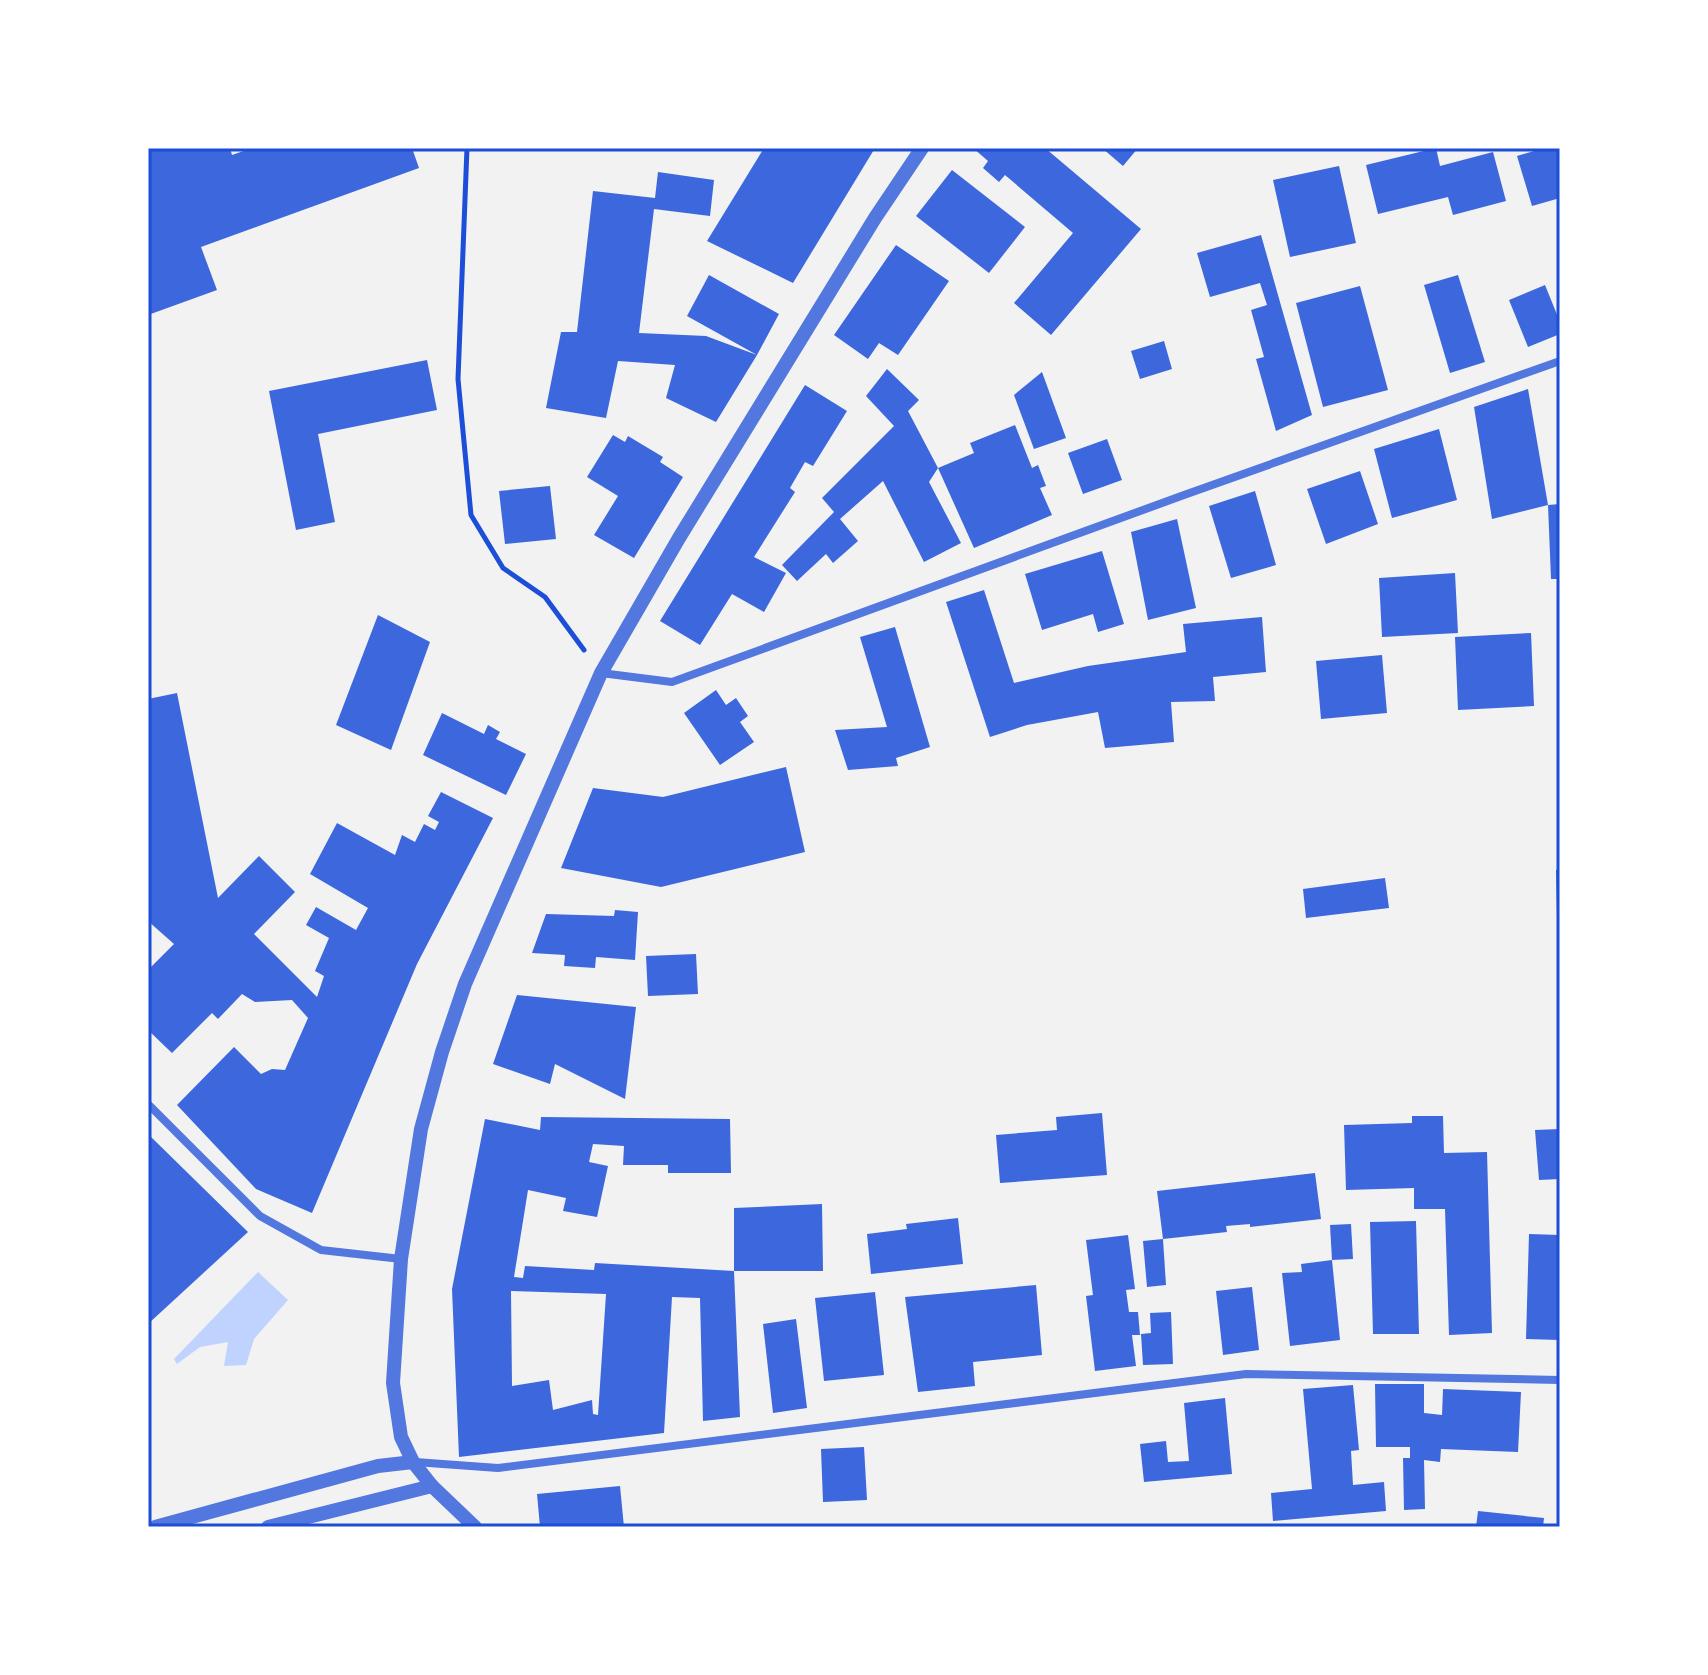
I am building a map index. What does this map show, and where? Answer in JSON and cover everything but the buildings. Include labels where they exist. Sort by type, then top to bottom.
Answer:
[{"type":"street","points":[[475,1527],[432,1486],[413,1462],[401,1437],[393,1383],[401,1259],[421,1129],[442,1052],[465,984],[601,673],[679,538],[875,218],[922,148]]},
{"type":"street","points":[[601,673],[672,682],[1560,361]]},
{"type":"street","points":[[148,1104],[260,1216],[321,1250],[401,1259]]},
{"type":"street","points":[[155,1527],[378,1466],[413,1462],[498,1468],[1246,1374],[1560,1380]]},
{"type":"street","points":[[268,1527],[432,1486]]},
{"type":"path","points":[[467,148],[458,379],[471,515],[503,568],[545,597],[601,673]]},
{"type":"water","points":[[258,1272],[288,1300],[254,1339],[246,1365],[224,1366],[228,1342],[200,1347],[177,1364],[174,1359]]}]
